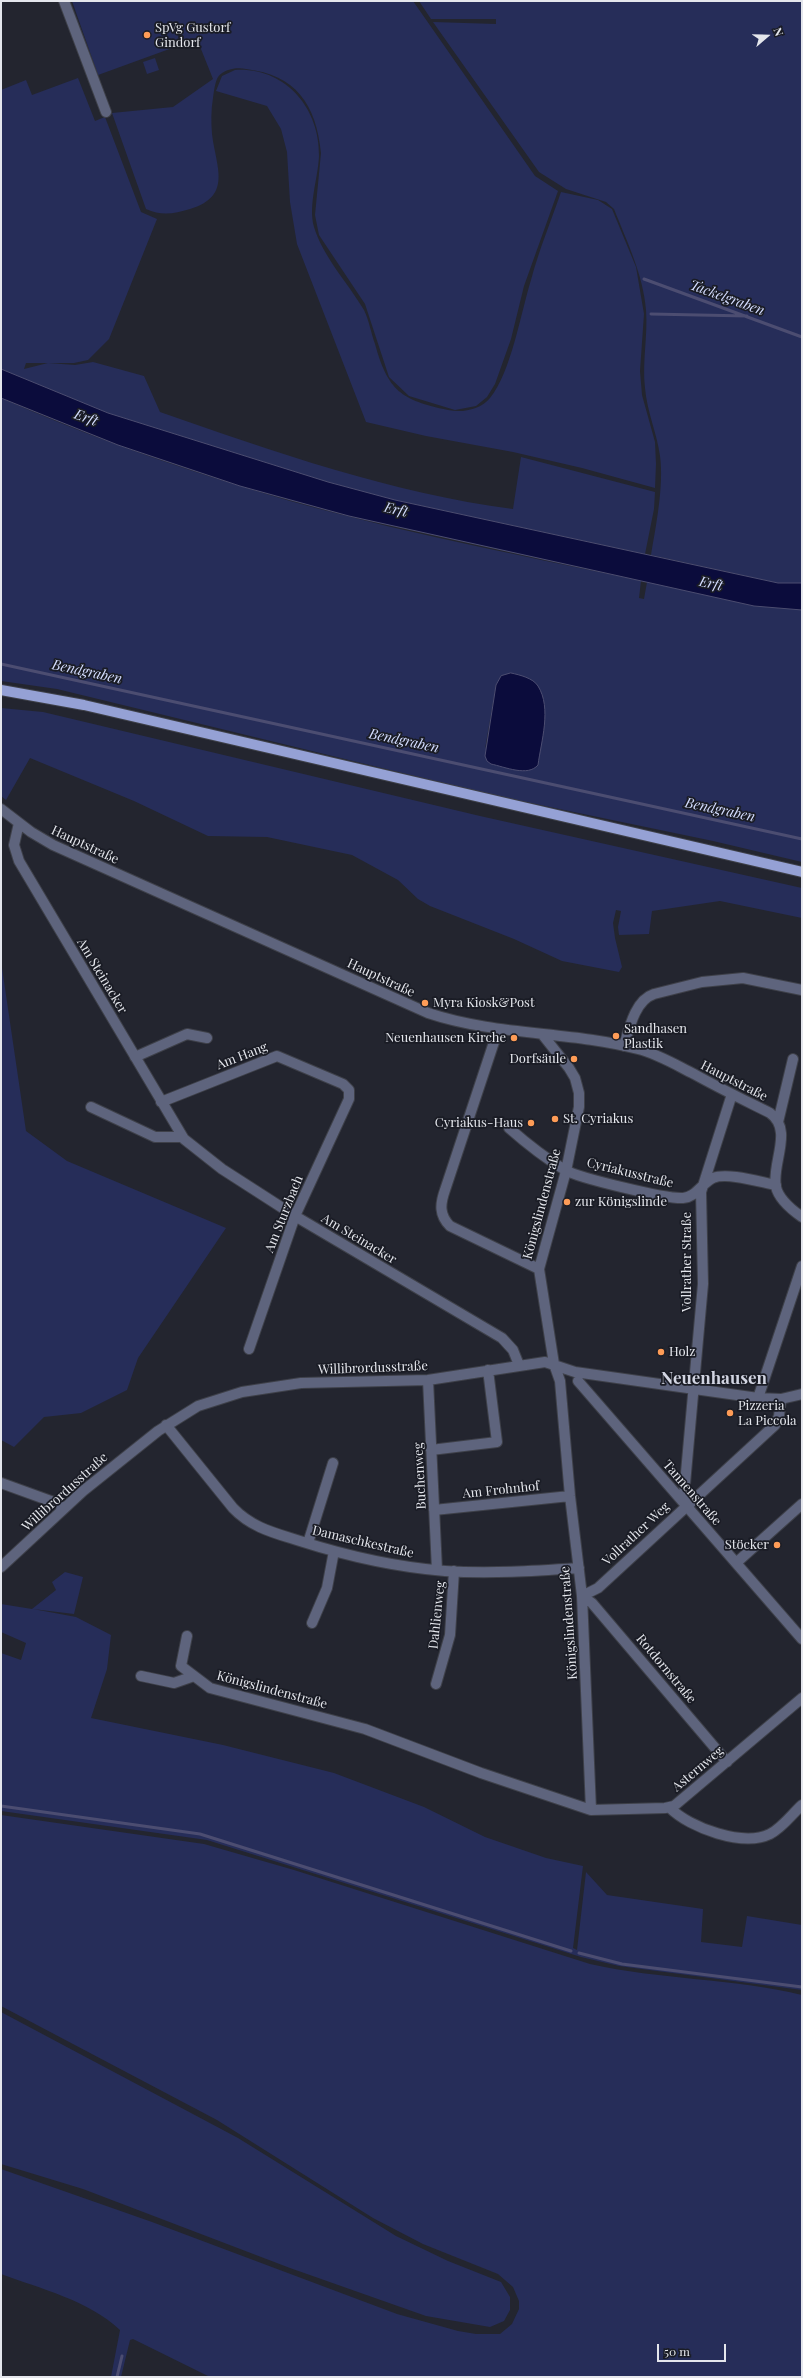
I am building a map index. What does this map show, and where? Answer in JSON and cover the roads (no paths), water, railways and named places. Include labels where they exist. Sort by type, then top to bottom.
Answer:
[{"type":"main road","points":[[1,690],[84,705],[802,872]]},
{"type":"street","points":[[64,1],[106,112]]},
{"type":"street","name":"Hauptstraße","points":[[1,809],[19,824],[58,848],[415,1008],[460,1023],[498,1030],[542,1034],[624,1046],[653,1054],[770,1113],[778,1122]]},
{"type":"street","name":"Am Steinacker","points":[[19,824],[14,845],[19,861],[182,1137],[222,1169],[295,1216],[502,1338],[513,1350],[519,1365]]},
{"type":"street","points":[[624,1046],[637,1010],[644,999],[651,995],[697,983],[743,978],[802,990]]},
{"type":"street","points":[[498,1030],[443,1196],[441,1210],[444,1219],[450,1226],[538,1269]]},
{"type":"street","points":[[135,1057],[187,1034],[207,1038]]},
{"type":"street","name":"Königslindenstraße","points":[[187,1636],[181,1666],[210,1688],[365,1729],[481,1773],[591,1810],[582,1596],[570,1496],[560,1381],[554,1364],[538,1269],[566,1171],[579,1107],[578,1088],[569,1068],[542,1034]]},
{"type":"street","name":"Am Hang","points":[[161,1102],[277,1056],[343,1084],[350,1092]]},
{"type":"street","points":[[793,1059],[778,1122],[780,1140],[776,1184],[781,1197],[802,1217]]},
{"type":"street","name":"Am Sturzbach","points":[[249,1349],[295,1216],[349,1100],[350,1092]]},
{"type":"street","name":"Vollrather Straße","points":[[686,1506],[684,1495],[703,1284],[701,1187],[732,1094]]},
{"type":"street","points":[[91,1107],[155,1137],[182,1137]]},
{"type":"street","name":"Cyriakusstraße","points":[[509,1128],[531,1147],[566,1171],[643,1192],[678,1198],[691,1196],[711,1179],[721,1176],[776,1184]]},
{"type":"street","points":[[758,1398],[802,1266]]},
{"type":"street","name":"Willibrordusstraße","points":[[1,1568],[63,1509],[122,1458],[166,1425],[188,1411],[207,1402],[264,1387],[301,1383],[428,1380],[540,1362],[554,1364],[575,1372],[758,1398],[781,1399],[802,1394]]},
{"type":"street","points":[[431,1450],[497,1442],[488,1370]]},
{"type":"street","name":"Buchenweg","points":[[428,1380],[437,1570]]},
{"type":"street","name":"Tannenstraße","points":[[578,1381],[802,1639]]},
{"type":"street","name":"Vollrather Weg","points":[[582,1596],[598,1588],[775,1425],[779,1416],[781,1399]]},
{"type":"street","name":"Damaschkestraße","points":[[166,1425],[226,1501],[244,1520],[257,1528],[334,1552],[437,1570],[454,1571],[578,1568]]},
{"type":"street","points":[[308,1544],[333,1463]]},
{"type":"street","points":[[1,1483],[59,1504],[63,1509]]},
{"type":"street","name":"Am Frohnhof","points":[[434,1510],[570,1496]]},
{"type":"street","points":[[736,1563],[802,1504]]},
{"type":"street","points":[[312,1623],[327,1588],[334,1552]]},
{"type":"street","name":"Dahlienweg","points":[[436,1684],[450,1634],[454,1571]]},
{"type":"street","name":"Rotdornstraße","points":[[582,1596],[592,1603],[727,1762]]},
{"type":"street","points":[[141,1676],[174,1683],[194,1676]]},
{"type":"street","name":"Asternweg","points":[[591,1810],[670,1808],[802,1698]]},
{"type":"street","points":[[670,1808],[688,1822],[705,1830],[731,1835],[755,1837],[772,1833],[802,1805]]},
{"type":"water","name":"Erft","points":[[1,369],[108,413],[328,482],[395,500],[778,583],[802,583],[802,610],[754,606],[349,516],[240,486],[118,445],[1,398]]},
{"type":"water","points":[[511,673],[526,677],[536,683],[542,695],[545,715],[543,736],[538,765],[534,769],[522,771],[491,764],[487,761],[485,756],[496,685],[501,676]]},
{"type":"waterway","name":"Tackelgraben","points":[[644,279],[802,337]]},
{"type":"waterway","points":[[651,314],[747,316]]},
{"type":"waterway","name":"Bendgraben","points":[[1,664],[802,839]]},
{"type":"waterway","points":[[1,1806],[200,1834],[571,1951]]},
{"type":"waterway","points":[[579,1953],[622,1964],[802,1987]]},
{"type":"waterway","points":[[117,2377],[122,2356]]},
{"type":"place","name":"SpVg Gustorf Gindorf","points":[[147,35]]},
{"type":"place","name":"Myra Kiosk&Post","points":[[425,1003]]},
{"type":"place","name":"Sandhasen Plastik","points":[[616,1036]]},
{"type":"place","name":"Neuenhausen Kirche","points":[[514,1038]]},
{"type":"place","name":"Dorfsäule","points":[[574,1059]]},
{"type":"place","name":"St. Cyriakus","points":[[555,1119]]},
{"type":"place","name":"Cyriakus-Haus","points":[[531,1123]]},
{"type":"place","name":"zur Königslinde","points":[[567,1202]]},
{"type":"place","name":"Holz","points":[[661,1352]]},
{"type":"place","name":"Pizzeria La Piccola","points":[[730,1413]]},
{"type":"place","name":"Stöcker","points":[[777,1545]]},
{"type":"district","name":"Neuenhausen","points":[[714,1379]]}]
